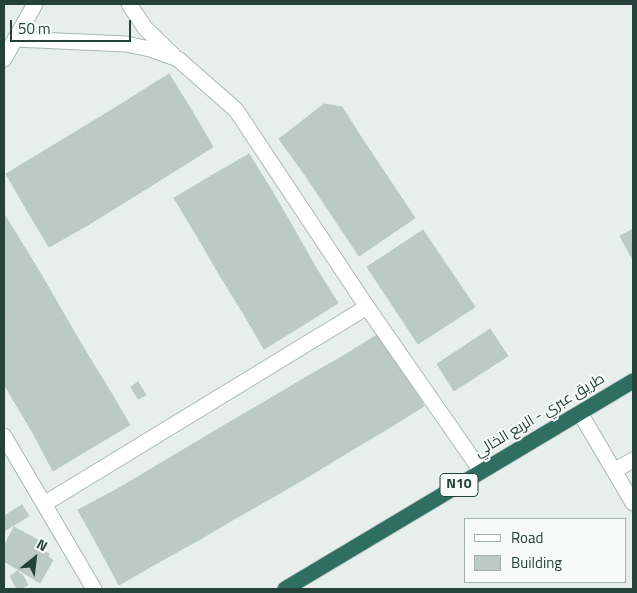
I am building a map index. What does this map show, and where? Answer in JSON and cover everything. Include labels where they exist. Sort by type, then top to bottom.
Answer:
[{"type":"highway","name":"طريق عبري - الربع الخالي","points":[[285,589],[633,382]]},
{"type":"street","points":[[4,59],[35,4]]},
{"type":"street","points":[[128,4],[145,28],[236,110],[367,307],[481,471]]},
{"type":"street","points":[[15,39],[126,44],[150,49],[178,59]]},
{"type":"street","points":[[44,504],[367,307]]},
{"type":"street","points":[[580,413],[633,503]]},
{"type":"street","points":[[4,436],[94,589]]},
{"type":"street","points":[[614,471],[633,460]]},
{"type":"building","points":[[169,74],[192,111],[140,143],[118,106]]},
{"type":"building","points":[[324,104],[342,107],[361,137],[305,175],[279,139]]},
{"type":"building","points":[[118,106],[140,143],[103,165],[82,128]]},
{"type":"building","points":[[192,111],[213,147],[162,179],[140,143]]},
{"type":"building","points":[[82,128],[103,165],[66,188],[44,151]]},
{"type":"building","points":[[361,137],[415,218],[359,256],[305,175]]},
{"type":"building","points":[[140,143],[162,179],[125,202],[103,165]]},
{"type":"building","points":[[44,151],[66,188],[28,212],[6,174]]},
{"type":"building","points":[[249,154],[272,191],[235,214],[211,176]]},
{"type":"building","points":[[103,165],[125,202],[88,225],[66,188]]},
{"type":"building","points":[[211,176],[235,214],[197,236],[174,198]]},
{"type":"building","points":[[66,188],[88,225],[49,247],[28,212]]},
{"type":"building","points":[[272,191],[294,229],[256,252],[235,214]]},
{"type":"building","points":[[4,214],[20,240],[4,249]]},
{"type":"building","points":[[235,214],[256,252],[219,274],[197,236]]},
{"type":"building","points":[[294,229],[316,268],[280,291],[256,252]]},
{"type":"building","points":[[633,229],[633,260],[620,236]]},
{"type":"building","points":[[423,230],[475,307],[418,344],[367,267]]},
{"type":"building","points":[[20,240],[42,276],[6,297],[4,294],[4,249]]},
{"type":"building","points":[[256,252],[280,291],[243,313],[219,274]]},
{"type":"building","points":[[316,268],[338,303],[300,327],[280,291]]},
{"type":"building","points":[[42,276],[65,316],[27,336],[6,297]]},
{"type":"building","points":[[280,291],[300,327],[264,349],[243,313]]},
{"type":"building","points":[[6,297],[27,336],[4,349],[4,299]]},
{"type":"building","points":[[65,316],[86,352],[49,374],[27,336]]},
{"type":"building","points":[[490,329],[508,356],[454,391],[437,364]]},
{"type":"building","points":[[380,333],[403,369],[367,391],[345,355]]},
{"type":"building","points":[[27,336],[49,374],[11,396],[4,384],[4,349]]},
{"type":"building","points":[[86,352],[110,391],[71,412],[49,374]]},
{"type":"building","points":[[345,355],[367,391],[328,413],[308,376]]},
{"type":"building","points":[[403,369],[424,406],[389,428],[367,391]]},
{"type":"building","points":[[49,374],[71,412],[33,433],[11,396]]},
{"type":"building","points":[[308,376],[328,413],[291,435],[271,398]]},
{"type":"building","points":[[138,382],[146,395],[138,399],[131,387]]},
{"type":"building","points":[[110,391],[130,425],[91,448],[71,412]]},
{"type":"building","points":[[367,391],[389,428],[350,451],[328,413]]},
{"type":"building","points":[[271,398],[291,435],[250,459],[230,422]]},
{"type":"building","points":[[71,412],[91,448],[53,471],[33,433]]},
{"type":"building","points":[[328,413],[350,451],[311,475],[291,435]]},
{"type":"building","points":[[230,422],[250,459],[214,481],[193,444]]},
{"type":"building","points":[[291,435],[311,475],[273,497],[250,459]]},
{"type":"building","points":[[193,444],[214,481],[176,502],[156,466]]},
{"type":"building","points":[[250,459],[273,497],[236,518],[214,481]]},
{"type":"building","points":[[156,466],[176,502],[138,523],[119,488]]},
{"type":"building","points":[[214,481],[236,518],[197,541],[176,502]]},
{"type":"building","points":[[119,488],[138,523],[98,546],[78,510]]},
{"type":"building","points":[[176,502],[197,541],[159,562],[138,523]]},
{"type":"building","points":[[22,505],[29,516],[4,531],[4,516]]},
{"type":"building","points":[[138,523],[159,562],[119,585],[98,546]]},
{"type":"building","points":[[14,527],[45,544],[42,550],[49,554],[48,557],[53,560],[40,583],[4,561],[4,546]]},
{"type":"building","points":[[18,571],[22,574],[28,585],[17,589],[10,576]]}]
